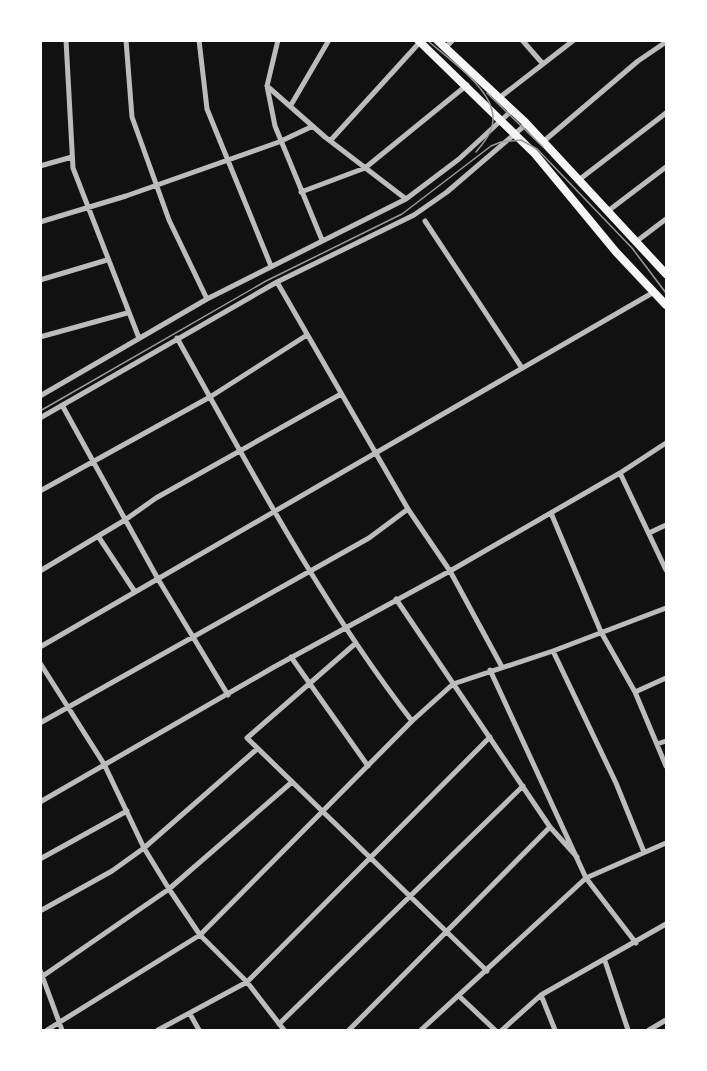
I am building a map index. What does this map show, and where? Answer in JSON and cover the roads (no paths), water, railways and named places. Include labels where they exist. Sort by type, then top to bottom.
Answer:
[{"type":"main road","points":[[437,40],[544,141],[666,274]]},
{"type":"main road","points":[[419,41],[515,134],[666,305]]},
{"type":"street","points":[[66,40],[73,168],[127,313],[139,338]]},
{"type":"street","points":[[126,40],[132,117],[169,220],[207,299]]},
{"type":"street","points":[[199,40],[207,109],[271,266]]},
{"type":"street","points":[[278,40],[267,86],[279,142],[322,240]]},
{"type":"street","points":[[291,105],[329,40]]},
{"type":"street","points":[[446,47],[453,40]]},
{"type":"street","points":[[522,40],[543,64]]},
{"type":"street","points":[[500,98],[574,40]]},
{"type":"street","points":[[330,141],[419,41]]},
{"type":"street","points":[[544,141],[638,61],[666,42]]},
{"type":"street","points":[[301,192],[365,168],[467,85]]},
{"type":"street","points":[[267,86],[330,141],[405,199]]},
{"type":"street","points":[[40,396],[207,299],[405,199],[459,159],[514,112]]},
{"type":"street","points":[[580,180],[666,113]]},
{"type":"street","points":[[40,418],[277,282],[414,214],[447,192],[515,134],[525,122]]},
{"type":"street","points":[[40,222],[279,142],[313,126]]},
{"type":"street","points":[[40,166],[72,157]]},
{"type":"street","points":[[608,211],[666,167]]},
{"type":"street","points":[[637,241],[666,219]]},
{"type":"street","points":[[425,221],[522,368]]},
{"type":"street","points":[[40,280],[107,260]]},
{"type":"street","points":[[277,282],[408,509],[450,571],[502,667]]},
{"type":"street","points":[[40,647],[274,514],[654,292]]},
{"type":"street","points":[[40,337],[127,313]]},
{"type":"street","points":[[40,491],[210,397],[307,335]]},
{"type":"street","points":[[177,338],[274,514],[345,627],[412,721]]},
{"type":"street","points":[[40,571],[125,520],[156,498],[341,394]]},
{"type":"street","points":[[62,405],[158,579],[228,695]]},
{"type":"street","points":[[40,802],[291,657],[450,571],[551,513],[620,473],[666,442]]},
{"type":"street","points":[[620,473],[666,570]]},
{"type":"street","points":[[40,723],[369,538],[408,509]]},
{"type":"street","points":[[551,513],[601,632],[635,692],[666,766]]},
{"type":"street","points":[[649,533],[666,525]]},
{"type":"street","points":[[98,536],[135,592]]},
{"type":"street","points":[[396,599],[550,827],[577,857]]},
{"type":"street","points":[[47,1030],[200,935],[412,721],[453,684],[553,651],[666,608]]},
{"type":"street","points":[[356,643],[247,738],[487,971]]},
{"type":"street","points":[[553,651],[616,783],[644,852]]},
{"type":"street","points":[[291,657],[368,766]]},
{"type":"street","points":[[40,663],[104,764],[144,848],[169,889],[200,935],[246,982],[284,1030]]},
{"type":"street","points":[[490,670],[586,878],[636,943]]},
{"type":"street","points":[[635,692],[666,678]]},
{"type":"street","points":[[158,1030],[246,982],[369,856],[490,738]]},
{"type":"street","points":[[657,744],[666,741]]},
{"type":"street","points":[[40,911],[111,871],[144,848],[257,749]]},
{"type":"street","points":[[42,978],[169,889],[292,782]]},
{"type":"street","points":[[279,1024],[411,898],[523,786]]},
{"type":"street","points":[[40,859],[127,811]]},
{"type":"street","points":[[349,1030],[550,827]]},
{"type":"street","points":[[421,1030],[586,878],[666,843]]},
{"type":"street","points":[[502,1030],[541,995],[574,974],[605,961],[666,924]]},
{"type":"street","points":[[605,961],[628,1030]]},
{"type":"street","points":[[40,970],[62,1030]]},
{"type":"street","points":[[541,995],[555,1030]]},
{"type":"street","points":[[459,996],[495,1030]]},
{"type":"street","points":[[190,1014],[199,1030]]},
{"type":"street","points":[[649,1030],[666,1020]]},
{"type":"tram line","points":[[427,40],[468,75],[486,97],[491,108],[493,119],[488,137],[476,152]]},
{"type":"tram line","points":[[487,93],[543,147]]},
{"type":"tram line","points":[[40,411],[266,281],[402,214],[491,146],[501,142],[521,140],[537,149],[632,248],[666,293]]}]
